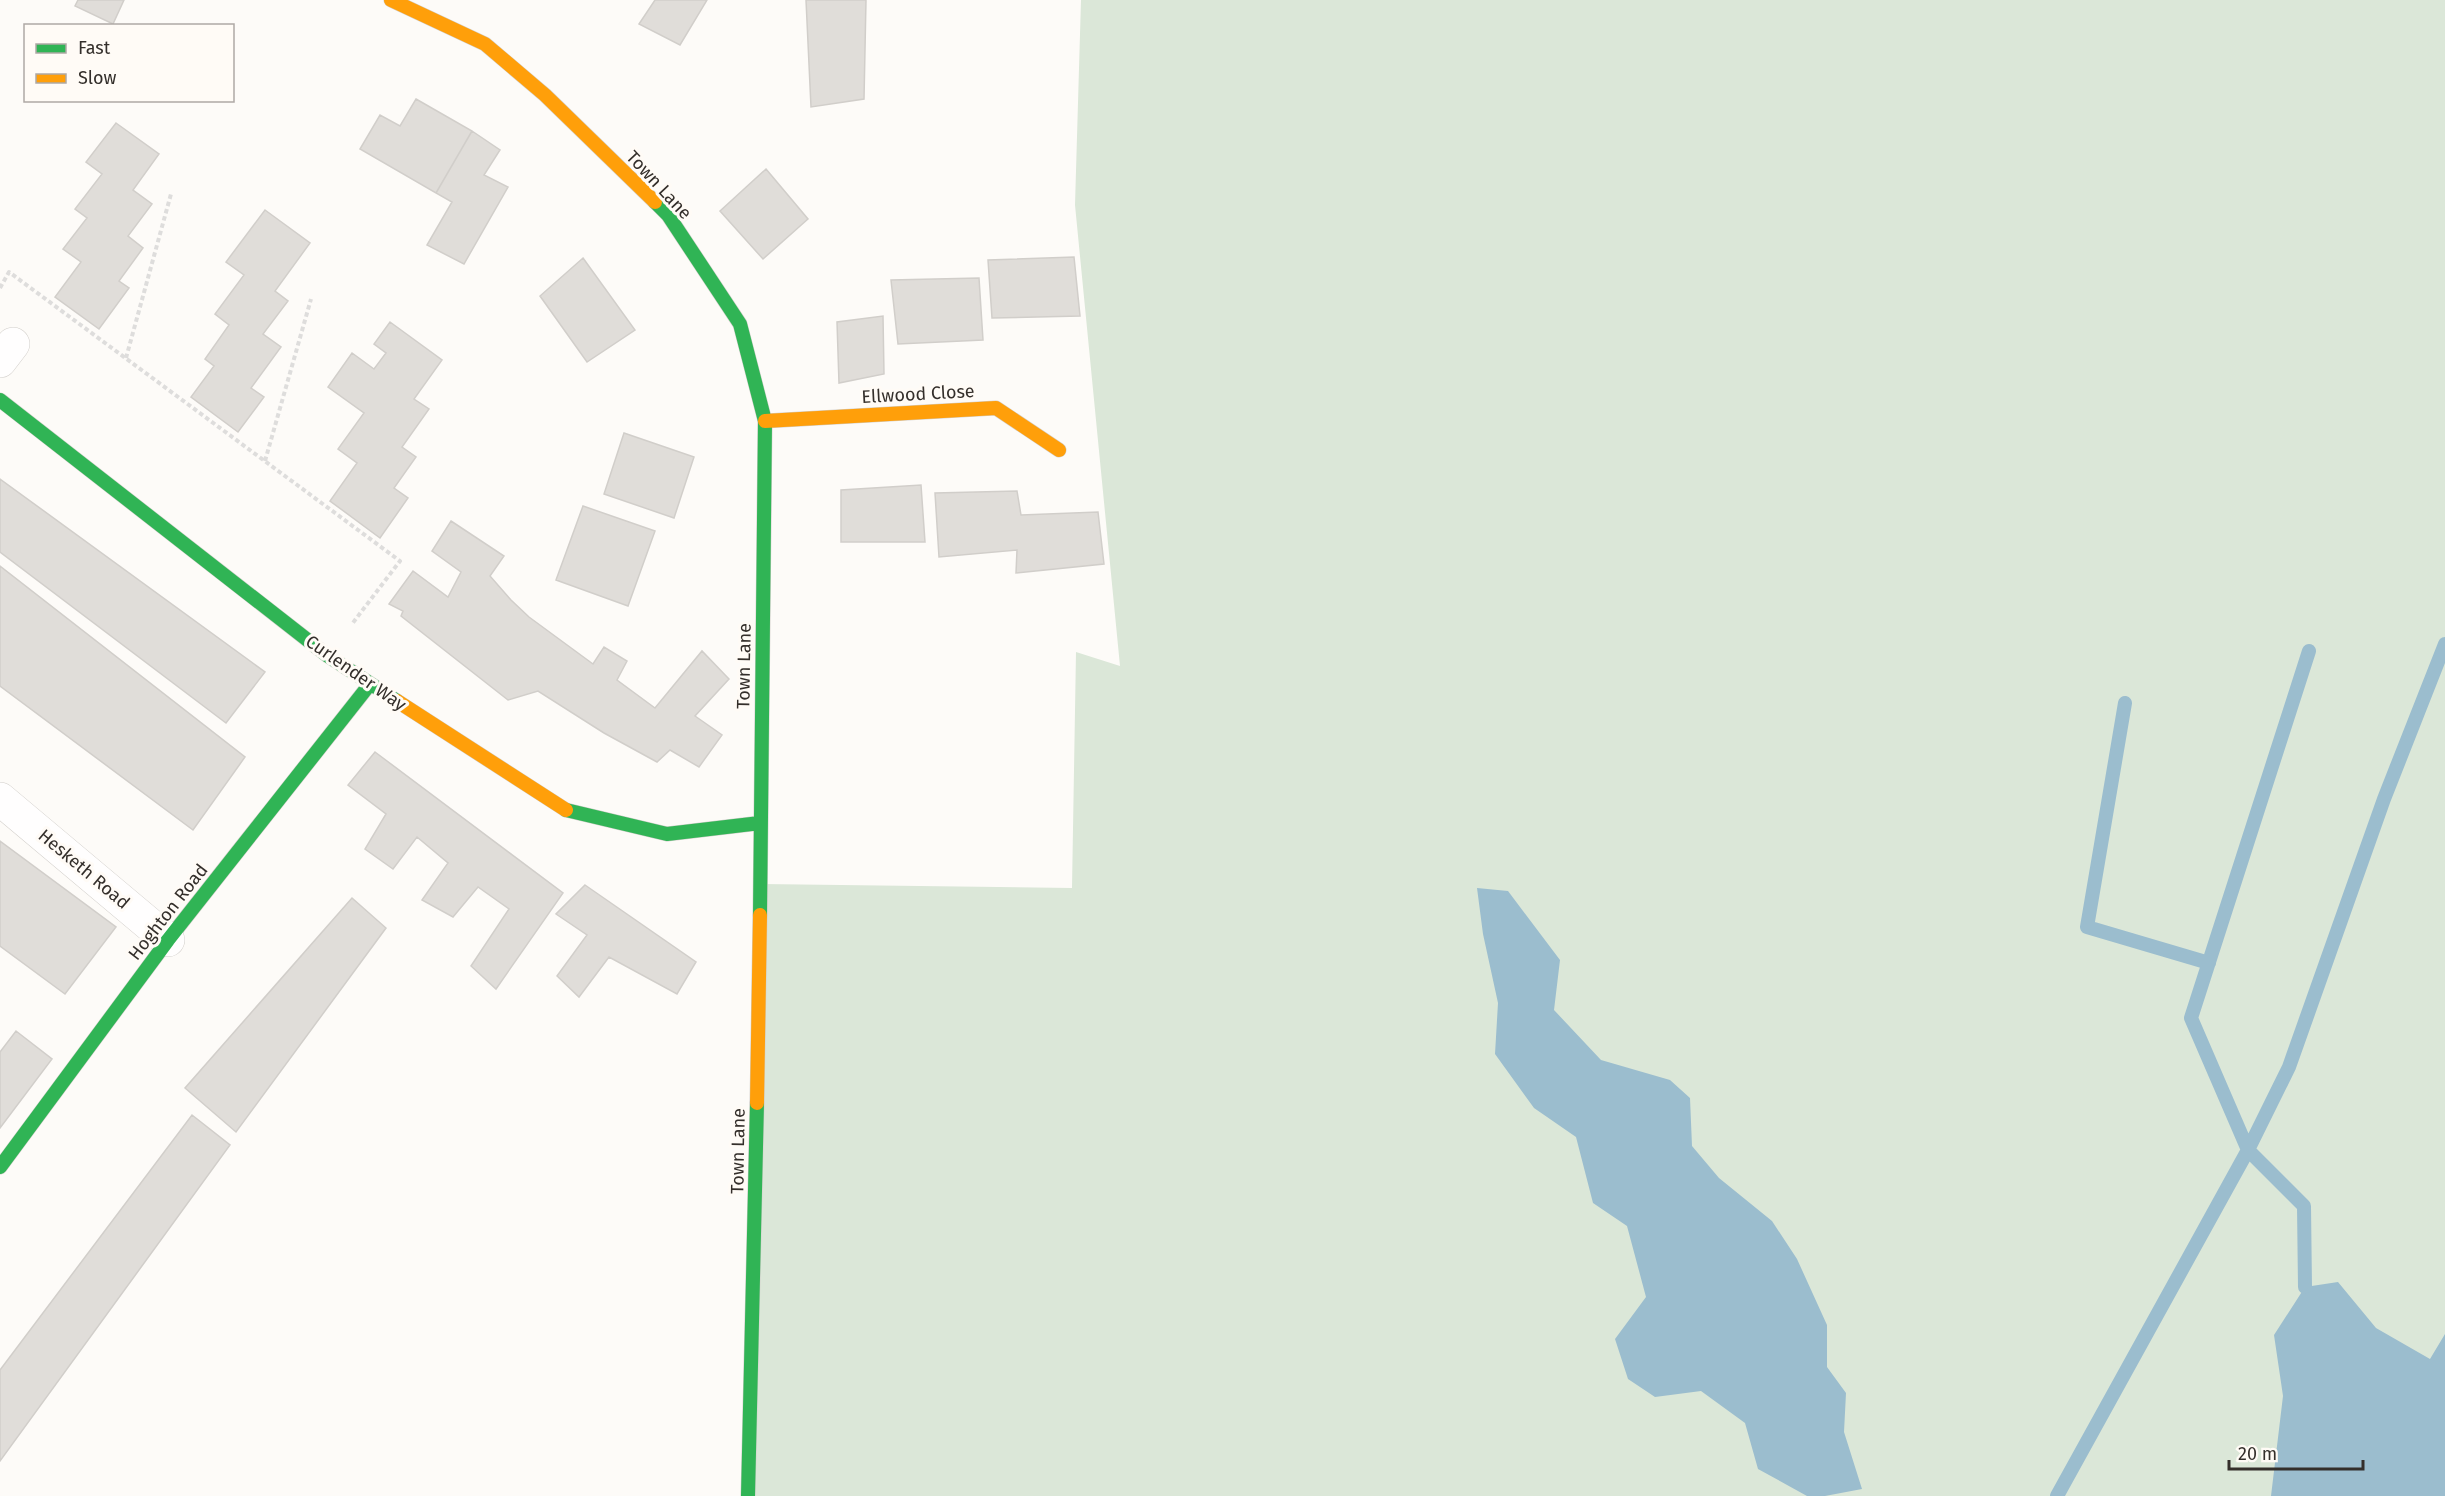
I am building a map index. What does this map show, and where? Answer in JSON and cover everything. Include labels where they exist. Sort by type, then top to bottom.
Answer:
[{"type":"street","name":"Town Lane","points":[[391,0],[485,44],[544,95],[668,215],[740,324],[765,420],[758,1055],[748,1496]]},
{"type":"street","name":"Curlender Way","points":[[0,400],[328,656],[562,809],[667,834],[760,823]]},
{"type":"street","name":"Ellwood Close","points":[[765,420],[996,408],[1059,450]]},
{"type":"street","name":"Hoghton Road","points":[[0,1167],[168,940],[370,684]]},
{"type":"street","name":"Hesketh Road","points":[[0,799],[168,940]]},
{"type":"path","points":[[126,358],[171,194]]},
{"type":"path","points":[[0,288],[9,272],[400,561],[328,656]]},
{"type":"path","points":[[265,461],[311,299]]},
{"type":"green space","points":[[1081,0],[2445,0],[2445,1496],[752,1496],[759,884],[1072,888],[1076,652],[1120,666],[1075,205]]},
{"type":"water","points":[[1477,888],[1508,891],[1560,960],[1554,1010],[1601,1060],[1670,1080],[1690,1098],[1692,1146],[1719,1178],[1772,1221],[1797,1259],[1827,1325],[1827,1367],[1846,1393],[1844,1432],[1862,1489],[1825,1496],[1807,1496],[1758,1469],[1745,1423],[1701,1391],[1655,1397],[1628,1379],[1615,1339],[1646,1297],[1627,1226],[1593,1203],[1576,1137],[1534,1108],[1495,1054],[1498,1003],[1483,934]]},
{"type":"water","points":[[2338,1282],[2376,1328],[2430,1359],[2445,1334],[2445,1496],[2271,1496],[2283,1396],[2274,1335],[2305,1287]]},
{"type":"building","points":[[78,0],[124,0],[113,24],[75,6]]},
{"type":"building","points":[[655,0],[707,0],[680,45],[639,24]]},
{"type":"building","points":[[806,0],[866,0],[864,99],[811,107]]},
{"type":"building","points":[[416,99],[472,131],[436,193],[360,149],[380,115],[400,126]]},
{"type":"building","points":[[116,123],[159,154],[133,190],[152,204],[128,236],[143,248],[119,281],[129,288],[99,329],[55,297],[81,262],[63,249],[87,218],[75,209],[102,174],[86,162]]},
{"type":"building","points":[[472,131],[500,150],[484,175],[508,187],[464,264],[427,245],[452,202],[436,193]]},
{"type":"building","points":[[766,169],[808,219],[763,259],[720,211]]},
{"type":"building","points":[[265,210],[310,243],[275,291],[288,301],[263,334],[281,347],[251,388],[264,397],[238,432],[191,397],[214,366],[205,359],[229,325],[215,314],[244,275],[226,262]]},
{"type":"building","points":[[1074,257],[1080,316],[992,318],[988,260]]},
{"type":"building","points":[[583,258],[635,330],[587,362],[540,296]]},
{"type":"building","points":[[979,278],[983,340],[898,344],[891,280]]},
{"type":"building","points":[[883,316],[884,374],[839,383],[837,322]]},
{"type":"building","points":[[390,322],[442,360],[414,399],[429,409],[402,447],[416,457],[394,488],[408,498],[380,538],[330,501],[357,463],[338,449],[364,413],[328,387],[352,353],[374,369],[386,353],[374,344]]},
{"type":"building","points":[[624,433],[694,457],[674,518],[604,494]]},
{"type":"building","points":[[0,479],[265,672],[226,723],[0,552]]},
{"type":"building","points":[[921,485],[925,542],[841,542],[841,490]]},
{"type":"building","points":[[1017,491],[1021,515],[1098,512],[1104,564],[1016,573],[1017,550],[939,557],[935,493]]},
{"type":"building","points":[[583,506],[655,531],[628,606],[556,580]]},
{"type":"building","points":[[451,521],[504,556],[490,576],[529,617],[593,664],[604,647],[627,661],[617,680],[655,708],[702,651],[729,679],[695,716],[722,735],[699,767],[670,750],[657,762],[604,733],[538,691],[508,700],[401,616],[403,611],[389,604],[413,571],[448,597],[461,572],[432,551]]},
{"type":"building","points":[[0,566],[245,757],[193,830],[0,686]]},
{"type":"building","points":[[375,752],[563,893],[496,989],[471,966],[509,909],[478,887],[453,917],[422,900],[448,863],[417,837],[393,869],[365,849],[386,814],[348,785]]},
{"type":"building","points":[[0,841],[116,927],[65,994],[0,946]]},
{"type":"building","points":[[585,885],[696,962],[677,994],[609,957],[579,997],[557,976],[587,935],[556,914]]},
{"type":"building","points":[[352,898],[386,928],[236,1132],[185,1088]]},
{"type":"building","points":[[16,1031],[52,1059],[0,1128],[0,1052]]},
{"type":"building","points":[[192,1115],[230,1145],[0,1461],[0,1370]]},
{"type":"waterway","points":[[2057,1496],[2248,1150],[2289,1067],[2384,799],[2445,644]]},
{"type":"waterway","points":[[2305,1287],[2304,1206],[2248,1150],[2191,1018],[2309,651]]},
{"type":"waterway","points":[[2125,703],[2087,927],[2209,963]]},
{"type":"traffic: fast","points":[[655,202],[668,215],[740,324],[765,421],[760,915]]},
{"type":"traffic: fast","points":[[0,400],[328,656],[397,701]]},
{"type":"traffic: fast","points":[[0,1167],[168,940],[370,684]]},
{"type":"traffic: fast","points":[[566,810],[667,834],[760,823]]},
{"type":"traffic: fast","points":[[748,1496],[757,1103]]},
{"type":"traffic: slow","points":[[391,0],[485,44],[545,95],[655,202]]},
{"type":"traffic: slow","points":[[765,421],[996,408],[1059,450]]},
{"type":"traffic: slow","points":[[397,701],[566,810]]},
{"type":"traffic: slow","points":[[757,1103],[760,915]]}]
